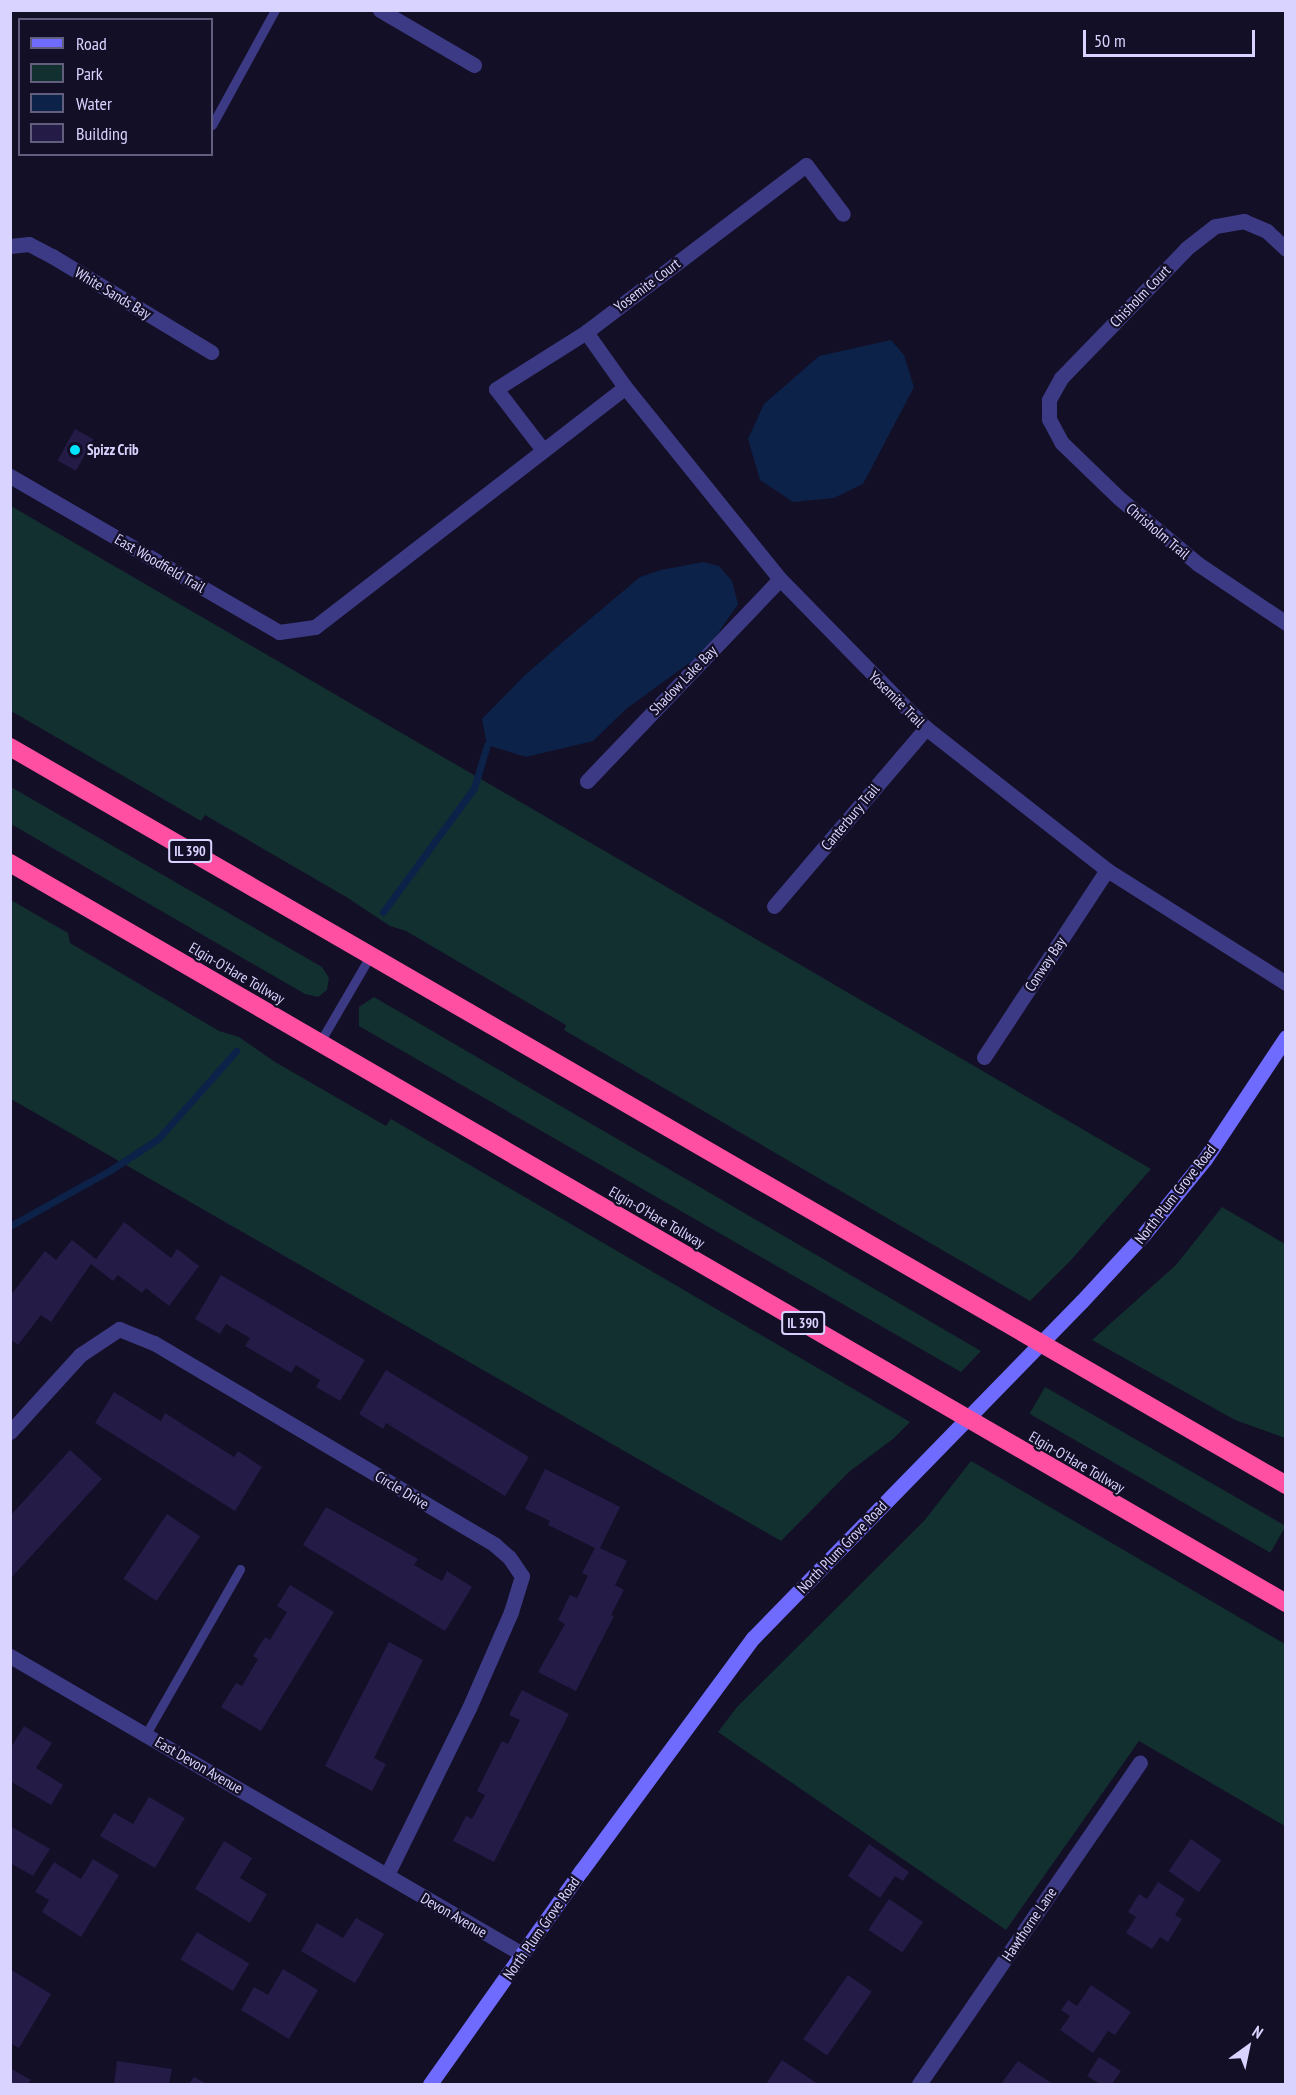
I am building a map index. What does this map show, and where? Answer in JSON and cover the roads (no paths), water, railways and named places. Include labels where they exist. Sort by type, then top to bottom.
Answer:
[{"type":"highway","name":"IL 390","points":[[10,747],[1286,1485]]},
{"type":"highway","name":"Elgin-O'Hare Tollway","points":[[10,863],[1286,1603]]},
{"type":"street","points":[[380,10],[474,65]]},
{"type":"street","name":"Yosemite Court","points":[[543,450],[496,389],[586,332],[806,165],[843,214]]},
{"type":"street","name":"Chisholm Court","points":[[1049,419],[1049,400],[1061,378],[1186,249],[1215,226],[1244,221],[1267,231],[1286,249]]},
{"type":"street","name":"White Sands Bay","points":[[10,246],[29,244],[52,256],[212,352]]},
{"type":"street","name":"Yosemite Trail","points":[[586,332],[625,387],[780,579],[926,728],[1107,870],[1286,983]]},
{"type":"street","points":[[543,450],[625,387]]},
{"type":"street","name":"Chrisholm Trail","points":[[1049,419],[1062,443],[1119,498],[1198,564],[1286,623]]},
{"type":"street","name":"East Woodfield Trail","points":[[10,476],[279,632],[315,627],[543,450]]},
{"type":"street","name":"Shadow Lake Bay","points":[[587,781],[780,579]]},
{"type":"street","name":"Canterbury Trail","points":[[774,906],[926,728]]},
{"type":"street","name":"Conway Bay","points":[[984,1057],[1107,870]]},
{"type":"street","name":"North Plum Grove Road","points":[[430,2085],[522,1954],[753,1638],[1082,1301],[1144,1234],[1205,1159],[1286,1037]]},
{"type":"street","name":"Circle Drive","points":[[10,1432],[80,1355],[118,1329],[154,1343],[495,1545],[509,1557],[522,1576],[511,1612],[469,1708],[387,1875]]},
{"type":"street","name":"East Devon Avenue","points":[[10,1656],[387,1875]]},
{"type":"street","name":"Hawthorne Lane","points":[[919,2085],[1140,1763]]},
{"type":"street","name":"Devon Avenue","points":[[387,1875],[522,1954]]},
{"type":"lane","points":[[213,123],[273,13],[262,10]]},
{"type":"lane","points":[[320,1042],[370,956]]},
{"type":"lane","points":[[1254,1467],[1286,1472]]},
{"type":"lane","points":[[146,1734],[240,1569]]},
{"type":"water","points":[[891,340],[904,355],[914,387],[863,484],[834,498],[793,502],[760,480],[748,439],[764,404],[819,356]]},
{"type":"water","points":[[703,562],[719,566],[732,581],[738,604],[706,651],[626,709],[593,741],[526,757],[487,745],[482,719],[524,676],[564,641],[640,577],[661,570]]},
{"type":"waterway","points":[[383,912],[474,788],[487,745]]},
{"type":"waterway","points":[[10,1226],[109,1171],[158,1139],[236,1051]]},
{"type":"place","name":"Spizz Crib","points":[[75,450]]}]
